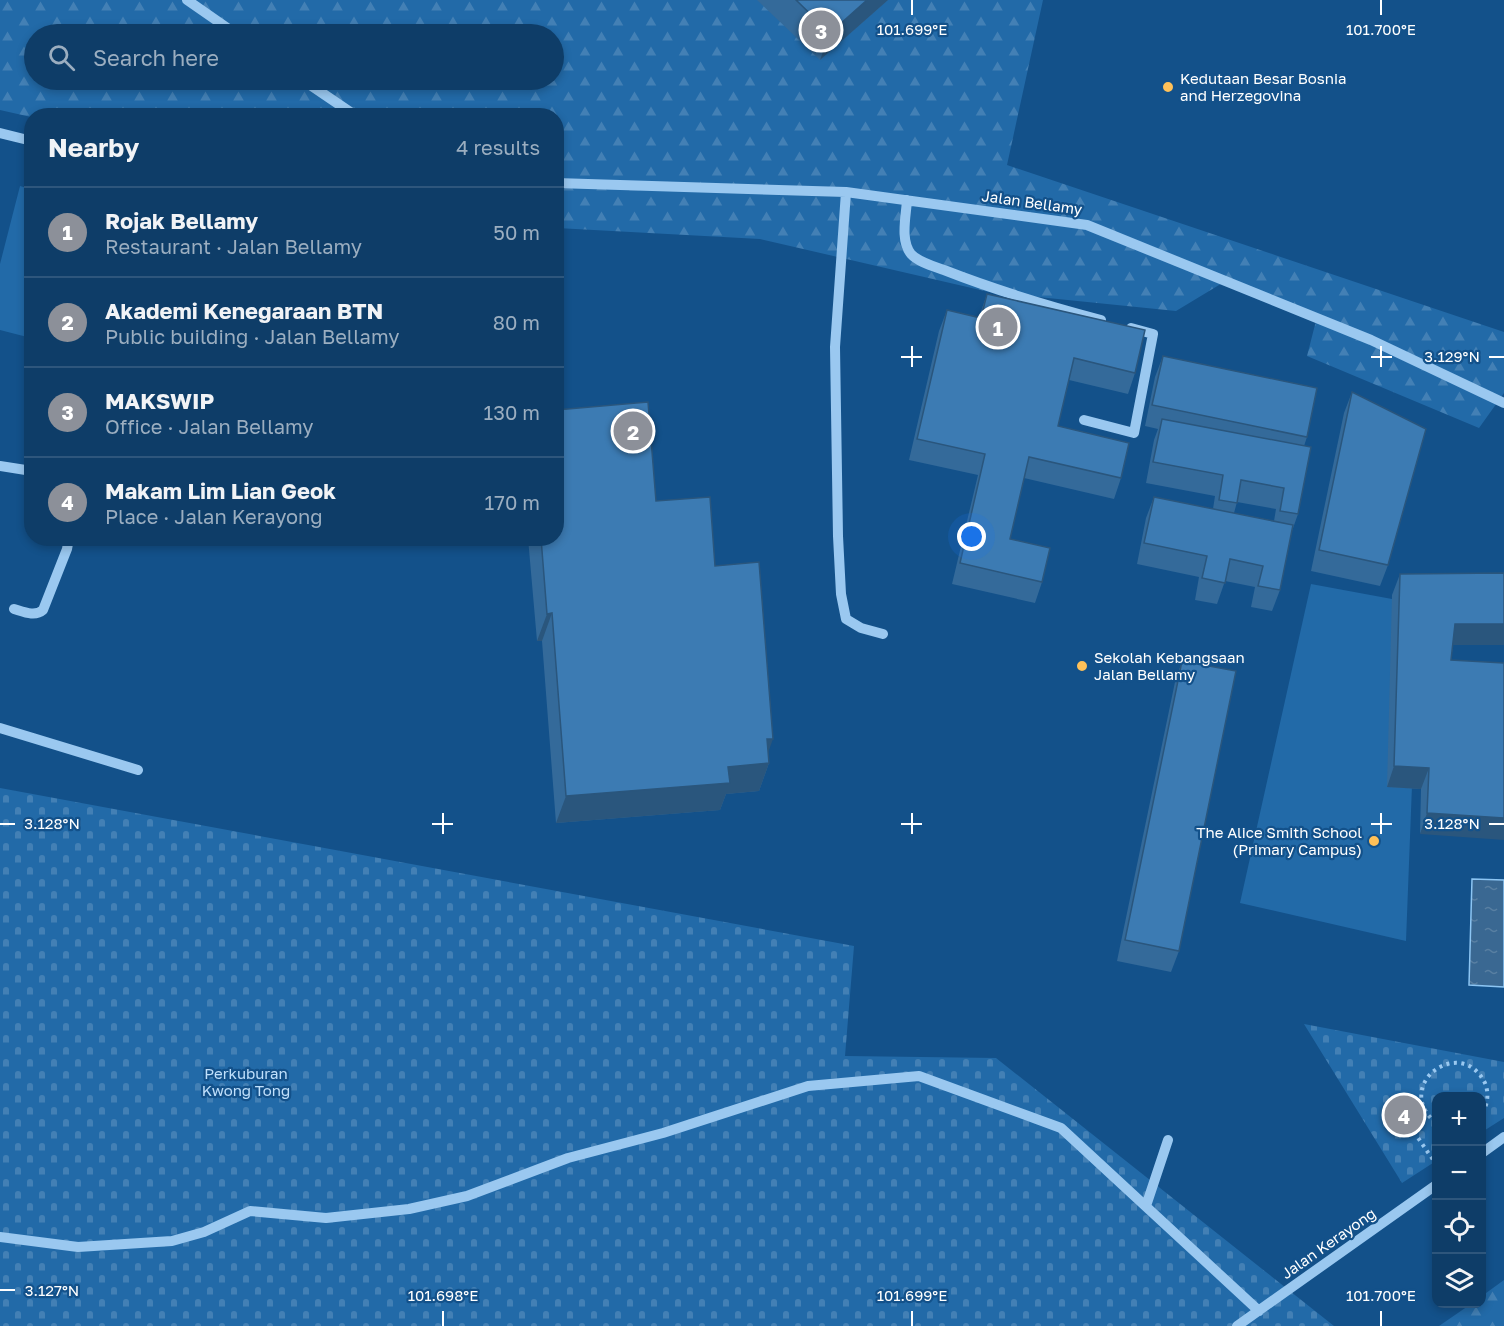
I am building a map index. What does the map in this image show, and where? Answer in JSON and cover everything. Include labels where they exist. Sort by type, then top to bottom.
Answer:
[{"type":"street","points":[[187,0],[222,24]]},
{"type":"street","points":[[318,90],[344,108]]},
{"type":"street","points":[[0,134],[24,139]]},
{"type":"street","name":"Jalan Bellamy","points":[[564,183],[846,192],[1087,225],[1371,340],[1504,403]]},
{"type":"street","points":[[846,192],[835,346],[841,594],[846,619],[861,628],[883,634]]},
{"type":"street","points":[[907,200],[904,241],[911,254],[918,260],[1051,307],[1108,322]]},
{"type":"street","points":[[1084,420],[1134,433],[1154,334],[1119,325]]},
{"type":"street","points":[[0,465],[24,470]]},
{"type":"street","points":[[14,609],[34,614],[39,614],[43,610],[68,546]]},
{"type":"street","points":[[0,728],[138,770]]},
{"type":"street","points":[[0,1237],[78,1247],[171,1241],[204,1232],[250,1211],[326,1218],[409,1209],[467,1196],[568,1158],[663,1133],[808,1086],[919,1076],[1061,1128],[1259,1311]]},
{"type":"street","points":[[1486,1150],[1504,1137]]},
{"type":"street","points":[[1146,1206],[1168,1140]]},
{"type":"street","name":"Jalan Kerayong","points":[[1237,1326],[1432,1189]]},
{"type":"path","points":[[1432,1119],[1424,1108],[1421,1097],[1423,1086],[1434,1069],[1444,1064],[1455,1062],[1466,1064],[1475,1070],[1487,1088],[1486,1104]]},
{"type":"path","points":[[1414,1132],[1432,1157]]},
{"type":"green space","points":[[0,0],[1043,0],[1007,165],[1504,332],[1504,393],[1479,428],[1307,356],[1317,317],[1229,279],[1176,311],[989,292],[760,239],[564,228],[564,108],[24,108],[24,115],[0,110]]},
{"type":"green space","points":[[20,186],[24,187],[24,336],[0,330],[0,264]]},
{"type":"green space","points":[[1311,584],[1419,604],[1406,941],[1240,903]]},
{"type":"green space","name":"Perkuburan Kwong Tong","points":[[0,788],[854,946],[845,1056],[996,1058],[1334,1326],[0,1326]]},
{"type":"green space","points":[[1304,1024],[1504,1062],[1504,1118],[1486,1129],[1486,1092],[1432,1092],[1432,1164],[1402,1183]]},
{"type":"green space","points":[[1504,1280],[1504,1326],[1439,1326],[1465,1308],[1486,1308],[1486,1293]]},
{"type":"water","points":[[1472,879],[1504,880],[1504,987],[1469,985]]},
{"type":"building","points":[[796,0],[867,0],[830,33]]},
{"type":"building","points":[[987,294],[1145,330],[1135,373],[1074,358],[1058,426],[1129,443],[1121,478],[1029,457],[1010,539],[1050,548],[1042,582],[960,563],[985,454],[917,439],[947,310],[981,318]]},
{"type":"building","points":[[1163,356],[1317,388],[1307,437],[1152,405]]},
{"type":"building","points":[[1352,392],[1426,429],[1388,565],[1319,550]]},
{"type":"building","points":[[648,402],[656,501],[710,497],[715,566],[759,562],[773,739],[767,739],[769,763],[728,767],[730,783],[566,796],[552,613],[547,614],[542,546],[564,546],[564,409]]},
{"type":"building","points":[[1162,419],[1311,447],[1298,514],[1280,511],[1284,488],[1241,480],[1237,503],[1219,500],[1223,475],[1153,462]]},
{"type":"building","points":[[1154,497],[1293,525],[1280,590],[1258,586],[1263,566],[1230,559],[1225,583],[1202,578],[1207,556],[1144,543]]},
{"type":"building","points":[[1504,573],[1504,624],[1455,624],[1451,660],[1504,663],[1504,818],[1427,813],[1429,768],[1394,766],[1400,574]]},
{"type":"building","points":[[1182,661],[1236,671],[1179,951],[1125,940]]},
{"type":"place","name":"MAKSWIP","points":[[821,30]]},
{"type":"place","name":"Kedutaan Besar Bosnia and Herzegovina","points":[[1168,87]]},
{"type":"place","name":"Rojak Bellamy","points":[[998,327]]},
{"type":"place","name":"Akademi Kenegaraan BTN","points":[[633,431]]},
{"type":"place","name":"Sekolah Kebangsaan Jalan Bellamy","points":[[1082,666]]},
{"type":"place","name":"The Alice Smith School (Primary Campus)","points":[[1374,841]]},
{"type":"place","name":"Makam Lim Lian Geok","points":[[1404,1115]]}]
